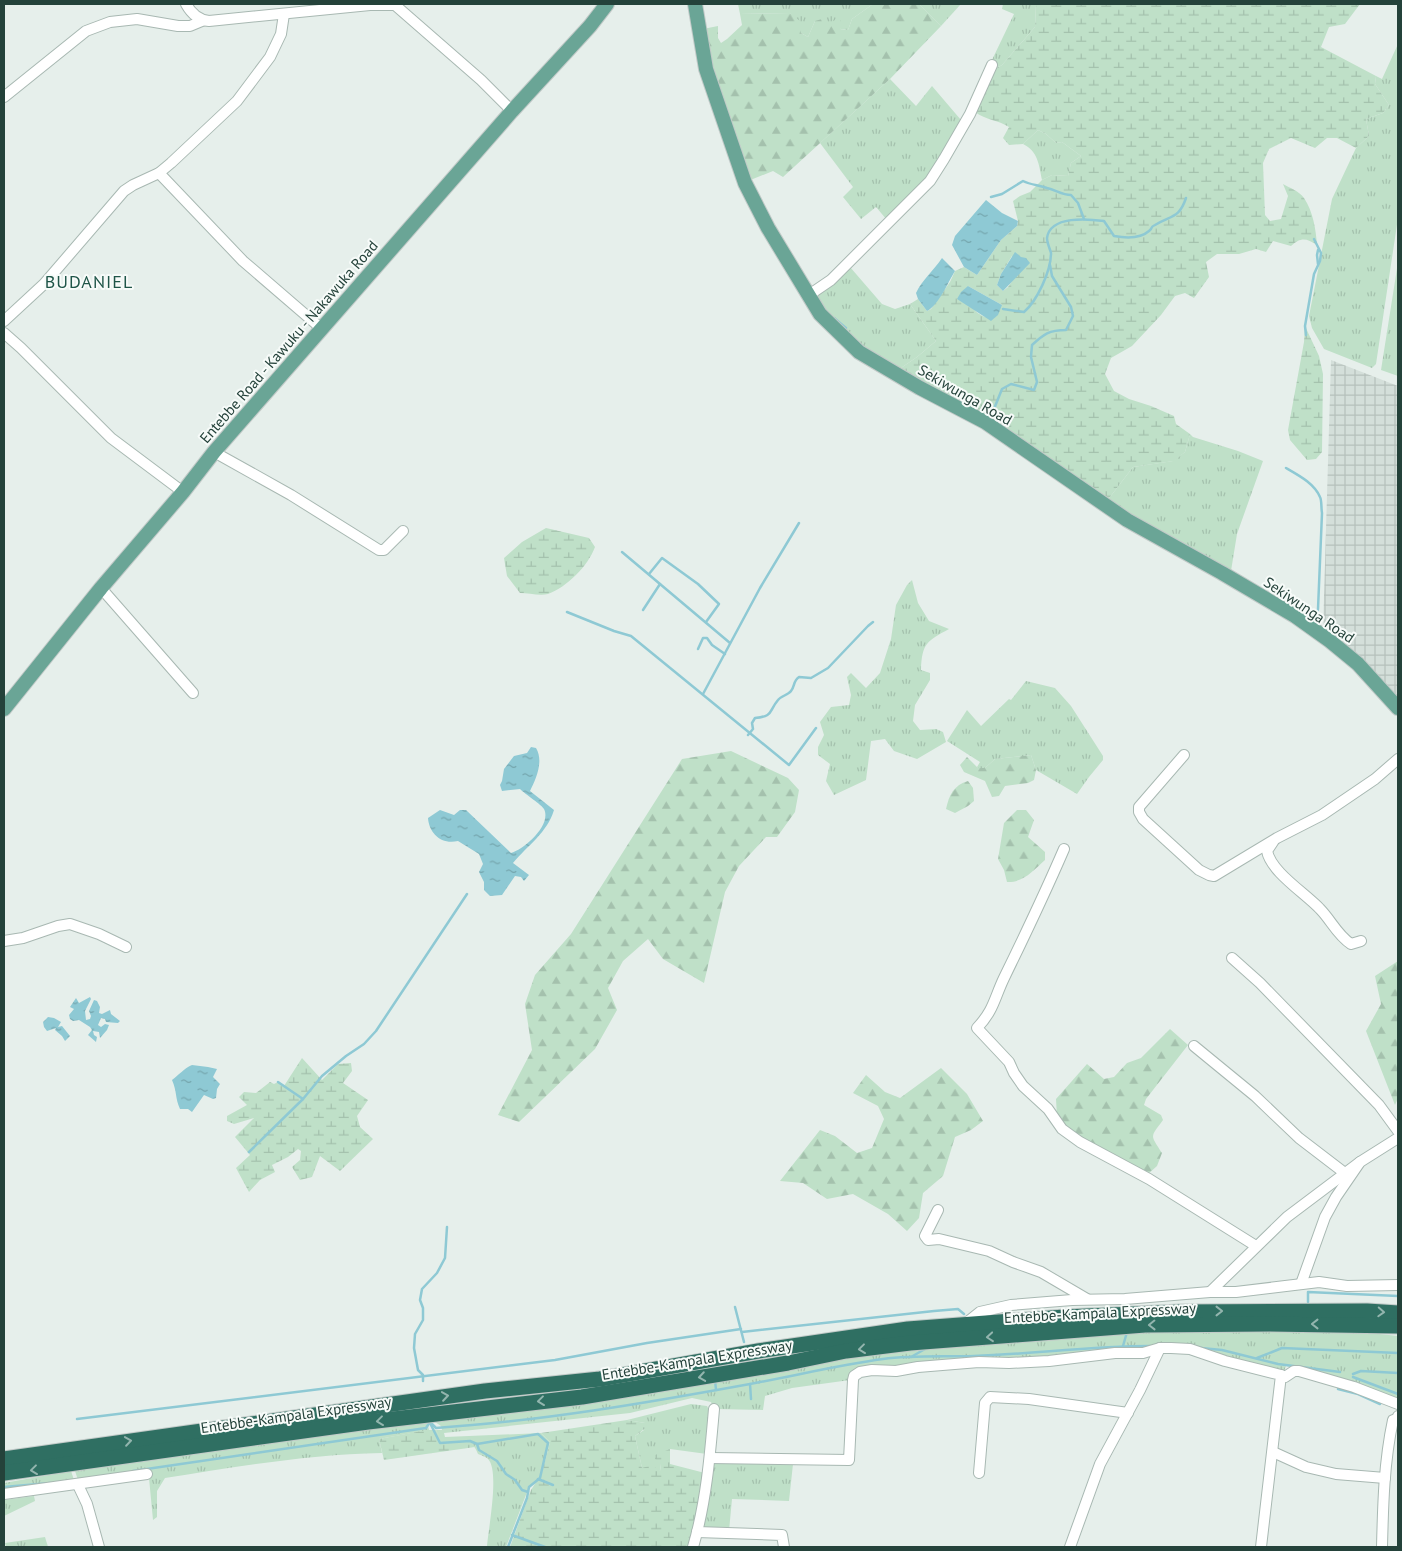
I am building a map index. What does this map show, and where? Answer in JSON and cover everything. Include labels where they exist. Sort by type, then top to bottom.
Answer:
[{"type":"highway","name":"Entebbe-Kampala Expressway","points":[[4,1459],[475,1392],[600,1379],[758,1351],[881,1332],[1064,1317],[1181,1312],[1347,1311],[1398,1313]]},
{"type":"highway","name":"Entebbe-Kampala Expressway","points":[[4,1474],[368,1422],[582,1397],[788,1363],[846,1351],[910,1343],[1145,1325],[1398,1326]]},
{"type":"main road","name":"Entebbe Road - Kawuku - Nakawuka Road","points":[[4,709],[101,588],[184,492],[214,452],[512,111],[590,26],[607,4]]},
{"type":"main road","name":"Sekiwunga Road","points":[[695,4],[706,69],[745,183],[768,228],[820,314],[858,352],[920,388],[985,422],[1127,520],[1222,572],[1295,616],[1351,658],[1398,708]]},
{"type":"street","points":[[186,4],[189,10],[202,21]]},
{"type":"street","points":[[4,97],[86,31],[110,22],[137,19],[178,26],[190,26],[202,21],[395,4],[487,86],[512,111]]},
{"type":"street","points":[[4,321],[44,284],[124,191],[159,173],[237,101],[270,57],[281,34],[284,14]]},
{"type":"street","points":[[809,295],[831,280],[930,181],[966,121],[992,64]]},
{"type":"street","points":[[159,173],[243,261],[322,329]]},
{"type":"street","points":[[4,333],[112,438],[184,492]]},
{"type":"street","points":[[214,452],[291,495],[378,550],[384,550],[403,531]]},
{"type":"street","points":[[101,588],[193,693]]},
{"type":"street","points":[[1184,755],[1139,807],[1139,812],[1143,819],[1199,870],[1214,876],[1277,838],[1322,815],[1375,779],[1398,759]]},
{"type":"street","points":[[1277,838],[1267,851],[1275,867],[1320,909],[1338,933],[1347,941],[1351,944],[1361,941]]},
{"type":"street","points":[[1064,849],[1000,986],[993,1008],[977,1028],[1009,1062],[1023,1086],[1048,1109],[1062,1129],[1080,1142],[1149,1178],[1256,1246]]},
{"type":"street","points":[[4,941],[23,938],[58,926],[70,924],[104,936],[126,947]]},
{"type":"street","points":[[1232,958],[1260,983],[1379,1105],[1398,1131]]},
{"type":"street","points":[[1194,1046],[1254,1096],[1299,1138],[1346,1174]]},
{"type":"street","points":[[1210,1292],[1287,1217],[1360,1162],[1398,1138]]},
{"type":"street","points":[[1301,1284],[1324,1217],[1360,1162]]},
{"type":"street","points":[[938,1210],[925,1236],[928,1240],[939,1239],[989,1251],[1041,1272],[1088,1300]]},
{"type":"street","points":[[965,1324],[986,1309],[1010,1305],[1236,1292],[1319,1282],[1347,1286],[1398,1285]]},
{"type":"street","points":[[1070,1547],[1100,1464],[1140,1390],[1160,1348]]},
{"type":"street","points":[[710,1458],[849,1460],[853,1380],[856,1374],[863,1371],[896,1371],[918,1367],[980,1362],[1049,1361],[1115,1353],[1143,1353],[1160,1348],[1190,1349],[1225,1361],[1286,1377],[1290,1373],[1299,1371],[1354,1387],[1398,1404]]},
{"type":"street","points":[[1264,1546],[1281,1375]]},
{"type":"street","points":[[979,1473],[985,1403],[990,1397],[1029,1399],[1128,1412]]},
{"type":"street","points":[[693,1547],[710,1458],[714,1409]]},
{"type":"street","points":[[1382,1547],[1386,1451],[1393,1420],[1397,1419],[1398,1416]]},
{"type":"street","points":[[1273,1452],[1306,1466],[1336,1474],[1385,1478]]},
{"type":"street","points":[[4,1494],[147,1474]]},
{"type":"street","points":[[78,1485],[87,1504],[99,1547]]},
{"type":"street","points":[[697,1532],[782,1535],[784,1547]]},
{"type":"shaded area","points":[[1331,360],[1398,386],[1398,703],[1323,631]]},
{"type":"green space","points":[[738,4],[873,4],[852,19],[848,30],[827,27],[815,21],[808,37],[801,33],[790,13],[740,14]]},
{"type":"green space","points":[[873,4],[919,4],[941,26],[890,79],[783,177],[773,171],[748,181],[708,66],[703,29],[718,26],[718,38],[721,43],[742,25],[740,14],[790,13],[800,21],[801,33],[808,37],[815,21],[822,19],[828,26],[836,19],[841,20],[840,29],[848,30],[852,19]]},
{"type":"green space","points":[[919,4],[961,4],[941,26]]},
{"type":"green space","points":[[1003,4],[1036,4],[1035,27],[1002,65],[995,69],[991,62],[1014,14],[1002,9]]},
{"type":"green space","points":[[1036,4],[1360,4],[1345,24],[1329,27],[1321,47],[1376,76],[1375,84],[1389,105],[1383,113],[1366,119],[1369,136],[1356,148],[1337,138],[1327,138],[1315,148],[1291,138],[1269,149],[1263,163],[1265,215],[1270,221],[1281,219],[1288,196],[1283,184],[1300,193],[1312,215],[1317,245],[1304,240],[1298,241],[1291,246],[1273,241],[1266,252],[1256,249],[1239,254],[1217,254],[1206,262],[1209,277],[1194,298],[1185,293],[1175,296],[1161,315],[1132,346],[1111,358],[1105,374],[1114,391],[1129,399],[1174,416],[1176,424],[1190,434],[1185,452],[1174,461],[1133,467],[1107,501],[898,370],[936,341],[910,304],[918,299],[927,311],[931,309],[950,282],[955,271],[964,267],[977,275],[1001,240],[1017,226],[1018,221],[1013,201],[1030,192],[1042,180],[1052,175],[1068,176],[1071,163],[1081,156],[1062,142],[1056,143],[1038,130],[1023,144],[1009,145],[1003,138],[1009,127],[975,112],[995,69],[1002,65],[1035,27]],"holes":[[[1012,256],[1015,277],[1003,291],[997,285],[1001,274]],[[968,286],[1002,305],[985,317],[973,308]]]},
{"type":"green space","points":[[1398,44],[1398,218],[1376,364],[1372,368],[1324,349],[1312,328],[1309,316],[1332,199],[1356,148],[1369,136],[1366,119],[1383,113],[1389,105],[1375,84],[1376,76],[1382,79]]},
{"type":"green space","points":[[890,79],[916,106],[932,86],[961,120],[931,174],[887,220],[876,207],[861,219],[843,197],[853,187],[820,143]]},
{"type":"green space","points":[[1038,130],[1056,143],[1062,142],[1081,156],[1071,163],[1068,176],[1052,175],[1042,180],[1035,155],[1032,150],[1023,144]]},
{"type":"green space","points":[[1398,262],[1398,376],[1381,370]]},
{"type":"green space","points":[[850,267],[882,304],[895,309],[910,304],[936,341],[898,370],[866,353],[813,296]]},
{"type":"green space","points":[[1305,326],[1319,356],[1323,374],[1322,452],[1316,459],[1307,460],[1290,440],[1288,430],[1304,342]]},
{"type":"green space","points":[[1190,434],[1193,437],[1263,461],[1237,534],[1231,571],[1107,501],[1133,467],[1173,461],[1185,452]]},
{"type":"green space","points":[[546,528],[589,538],[595,547],[576,575],[555,591],[545,595],[520,593],[507,576],[504,558],[522,542]]},
{"type":"green space","points":[[912,580],[918,603],[929,621],[949,629],[931,640],[924,648],[921,670],[930,673],[930,680],[915,705],[913,721],[920,730],[936,729],[943,732],[946,742],[917,759],[894,751],[885,739],[871,741],[866,780],[834,795],[826,781],[830,764],[818,755],[818,747],[824,735],[820,722],[831,707],[849,705],[851,695],[847,677],[851,673],[866,688],[880,673],[891,639],[896,605],[907,585]]},
{"type":"green space","points":[[1026,681],[1055,688],[1071,706],[1103,756],[1103,760],[1077,794],[1036,770],[1031,755],[995,759],[985,768],[978,768],[980,762],[947,741],[967,710],[981,726],[1009,699],[1011,700]]},
{"type":"green space","points":[[731,751],[788,778],[799,790],[795,812],[777,837],[766,837],[739,866],[725,892],[704,983],[663,959],[648,939],[623,961],[608,988],[617,1010],[595,1049],[519,1122],[498,1115],[532,1050],[525,1004],[535,975],[571,934],[682,759]]},
{"type":"green space","points":[[1031,755],[1036,770],[1034,780],[1028,783],[1005,786],[999,796],[992,797],[985,781],[964,772],[960,765],[967,757],[978,768],[985,768],[995,759]]},
{"type":"green space","points":[[968,781],[973,788],[974,801],[955,813],[946,809],[953,791],[959,785]]},
{"type":"green space","points":[[1017,810],[1026,810],[1034,820],[1028,837],[1045,852],[1045,860],[1023,878],[1007,882],[1004,870],[998,859],[1004,823]]},
{"type":"green space","points":[[1398,961],[1398,1098],[1395,1105],[1366,1031],[1381,1004],[1375,976]]},
{"type":"green space","points":[[1170,1029],[1188,1045],[1146,1099],[1144,1105],[1161,1115],[1163,1120],[1153,1136],[1162,1153],[1157,1166],[1148,1174],[1070,1131],[1057,1117],[1056,1099],[1087,1064],[1104,1079],[1114,1077],[1127,1063],[1141,1058]]},
{"type":"green space","points":[[302,1058],[322,1080],[338,1064],[351,1063],[352,1071],[343,1083],[368,1100],[357,1116],[360,1127],[373,1139],[340,1171],[320,1156],[312,1177],[300,1180],[292,1167],[300,1160],[301,1151],[298,1149],[288,1157],[272,1165],[275,1172],[260,1180],[249,1192],[236,1168],[250,1155],[235,1137],[254,1118],[234,1124],[227,1121],[227,1116],[247,1105],[239,1097],[244,1092],[256,1093],[270,1082],[274,1084],[278,1082],[284,1086]]},
{"type":"green space","points":[[941,1068],[967,1094],[983,1121],[971,1130],[955,1137],[943,1176],[923,1193],[919,1218],[907,1231],[888,1214],[853,1194],[827,1199],[803,1183],[780,1181],[820,1130],[835,1136],[857,1153],[872,1148],[884,1119],[878,1106],[853,1093],[866,1075],[885,1092],[900,1098]]},
{"type":"green space","points":[[1178,1331],[1352,1331],[1398,1336],[1398,1400],[1354,1381],[1286,1366],[1282,1377],[1198,1354],[1168,1352],[1142,1346],[1034,1360],[942,1366],[870,1366],[850,1380],[792,1388],[765,1396],[763,1410],[714,1409],[711,1402],[692,1398],[630,1413],[444,1433],[445,1437],[541,1433],[550,1442],[540,1480],[529,1487],[506,1547],[487,1547],[493,1488],[493,1475],[488,1459],[478,1454],[472,1444],[468,1442],[442,1443],[436,1430],[442,1430],[441,1426],[432,1420],[881,1353],[960,1347],[1064,1335]]},
{"type":"green space","points":[[691,1404],[707,1406],[710,1412],[707,1454],[670,1449],[661,1464],[660,1471],[642,1468],[635,1436],[644,1430],[645,1423],[627,1420]]},
{"type":"green space","points":[[627,1420],[645,1423],[647,1427],[635,1436],[642,1468],[652,1465],[660,1471],[661,1464],[655,1459],[655,1455],[670,1449],[670,1464],[705,1473],[690,1547],[510,1547],[531,1490],[538,1479],[540,1480],[550,1442],[541,1433]]},
{"type":"green space","points":[[427,1421],[429,1430],[379,1439],[382,1453],[300,1458],[165,1478],[157,1491],[157,1517],[153,1520],[149,1478],[79,1483],[75,1471]]},
{"type":"green space","points":[[436,1430],[443,1443],[470,1441],[475,1447],[384,1460],[379,1439]]},
{"type":"green space","points":[[712,1461],[793,1464],[789,1501],[732,1499],[729,1531],[703,1531]]},
{"type":"green space","points":[[71,1471],[75,1483],[4,1493],[4,1483]]},
{"type":"green space","points":[[34,1496],[35,1501],[4,1516],[4,1500]]},
{"type":"green space","points":[[45,1537],[48,1547],[6,1547],[5,1543]]},
{"type":"water","points":[[986,200],[1002,213],[1018,221],[1017,226],[1001,240],[977,275],[964,267],[952,245],[955,236]]},
{"type":"water","points":[[1015,252],[1021,257],[1026,258],[1030,263],[1003,291],[997,285],[1001,274]]},
{"type":"water","points":[[942,258],[955,271],[939,299],[927,311],[916,293]]},
{"type":"water","points":[[968,286],[1002,305],[998,315],[991,321],[957,299]]},
{"type":"water","points":[[531,747],[536,748],[539,764],[537,776],[530,791],[554,810],[542,832],[513,863],[529,875],[524,881],[521,877],[515,876],[502,895],[490,896],[484,890],[484,882],[479,872],[483,864],[479,854],[458,841],[446,841],[437,837],[433,833],[428,818],[440,810],[454,815],[460,810],[466,810],[511,853],[523,847],[541,829],[544,822],[544,809],[520,789],[502,791],[500,785],[504,769],[514,756],[527,753]]},
{"type":"water","points":[[90,997],[91,999],[85,1011],[86,1020],[90,1019],[89,1011],[94,1000],[97,1001],[100,1007],[99,1013],[102,1014],[110,1010],[111,1014],[120,1021],[118,1023],[106,1022],[105,1019],[101,1018],[98,1025],[101,1027],[105,1024],[109,1025],[100,1038],[99,1032],[93,1031],[97,1037],[96,1042],[88,1035],[92,1030],[90,1027],[79,1020],[73,1021],[69,1015],[74,1009],[70,1007],[76,998],[79,1003]]},
{"type":"water","points":[[48,1017],[61,1022],[58,1027],[62,1026],[70,1036],[65,1041],[55,1030],[56,1028],[47,1031],[44,1027],[43,1022]]},
{"type":"water","points":[[192,1065],[217,1069],[213,1077],[220,1084],[217,1089],[216,1098],[213,1099],[204,1095],[192,1112],[188,1109],[180,1109],[172,1080]]},
{"type":"waterway","points":[[991,197],[1002,194],[1023,181],[1071,195],[1078,203],[1084,219]]},
{"type":"waterway","points":[[1003,309],[1024,312],[1034,301],[1049,268],[1051,253],[1047,238],[1055,225],[1080,219],[1104,221],[1114,236],[1137,237],[1145,234],[1153,226],[1174,216],[1180,210],[1186,198]]},
{"type":"waterway","points":[[1306,335],[1305,326],[1314,274],[1320,261],[1321,253],[1314,239]]},
{"type":"waterway","points":[[1318,250],[1318,264]]},
{"type":"waterway","points":[[987,417],[994,409],[1002,389],[1011,384],[1034,390],[1037,382],[1031,357],[1032,345],[1047,333],[1066,330],[1073,316],[1071,307],[1052,276],[1050,265]]},
{"type":"waterway","points":[[834,318],[846,328]]},
{"type":"waterway","points":[[1286,468],[1310,484],[1321,500],[1318,609],[1315,621]]},
{"type":"waterway","points":[[703,694],[760,588],[799,523]]},
{"type":"waterway","points":[[622,552],[730,643]]},
{"type":"waterway","points":[[649,574],[662,558],[698,584],[719,604],[706,622]]},
{"type":"waterway","points":[[643,610],[660,584]]},
{"type":"waterway","points":[[567,612],[631,636],[789,765],[816,728]]},
{"type":"waterway","points":[[748,735],[753,729],[752,723],[755,718],[768,715],[779,699],[791,691],[799,677],[811,678],[828,668],[873,622]]},
{"type":"waterway","points":[[698,649],[703,638],[707,638],[712,645],[725,654]]},
{"type":"waterway","points":[[249,1152],[303,1099],[322,1076],[364,1044],[376,1031],[467,894]]},
{"type":"waterway","points":[[278,1082],[303,1099]]},
{"type":"waterway","points":[[423,1381],[423,1375],[418,1370],[414,1348],[415,1334],[423,1320],[423,1308],[420,1300],[422,1289],[437,1273],[445,1258],[447,1227]]},
{"type":"waterway","points":[[1308,1302],[1308,1292],[1398,1296]]},
{"type":"waterway","points":[[735,1307],[744,1342]]},
{"type":"waterway","points":[[742,1332],[958,1309],[964,1314]]},
{"type":"waterway","points":[[77,1419],[555,1360],[647,1343],[741,1329]]},
{"type":"waterway","points":[[1123,1346],[1127,1332]]},
{"type":"waterway","points":[[430,1422],[436,1428],[554,1416],[672,1398],[883,1359],[996,1355],[1106,1347],[1150,1346]]},
{"type":"waterway","points":[[1201,1348],[1222,1350],[1278,1364],[1340,1372]]},
{"type":"waterway","points":[[1257,1358],[1282,1348],[1398,1353]]},
{"type":"waterway","points":[[911,1357],[925,1349]]},
{"type":"waterway","points":[[1353,1374],[1361,1371],[1398,1373]]},
{"type":"waterway","points":[[1353,1377],[1398,1394]]},
{"type":"waterway","points":[[715,1380],[716,1390]]},
{"type":"waterway","points":[[750,1384],[751,1399]]},
{"type":"waterway","points":[[1338,1389],[1358,1394],[1380,1404]]},
{"type":"waterway","points":[[133,1471],[426,1428],[430,1422]]},
{"type":"waterway","points":[[430,1423],[440,1443],[470,1441],[477,1444],[479,1450],[497,1461],[506,1474],[515,1480],[522,1490],[528,1492]]},
{"type":"waterway","points":[[477,1444],[538,1434],[548,1443],[540,1478],[529,1487],[527,1498],[508,1547]]},
{"type":"waterway","points":[[538,1479],[553,1485]]},
{"type":"waterway","points":[[4,1487],[50,1483]]},
{"type":"waterway","points":[[512,1535],[545,1547]]},
{"type":"district","name":"BUDANIEL","points":[[89,282]]}]
